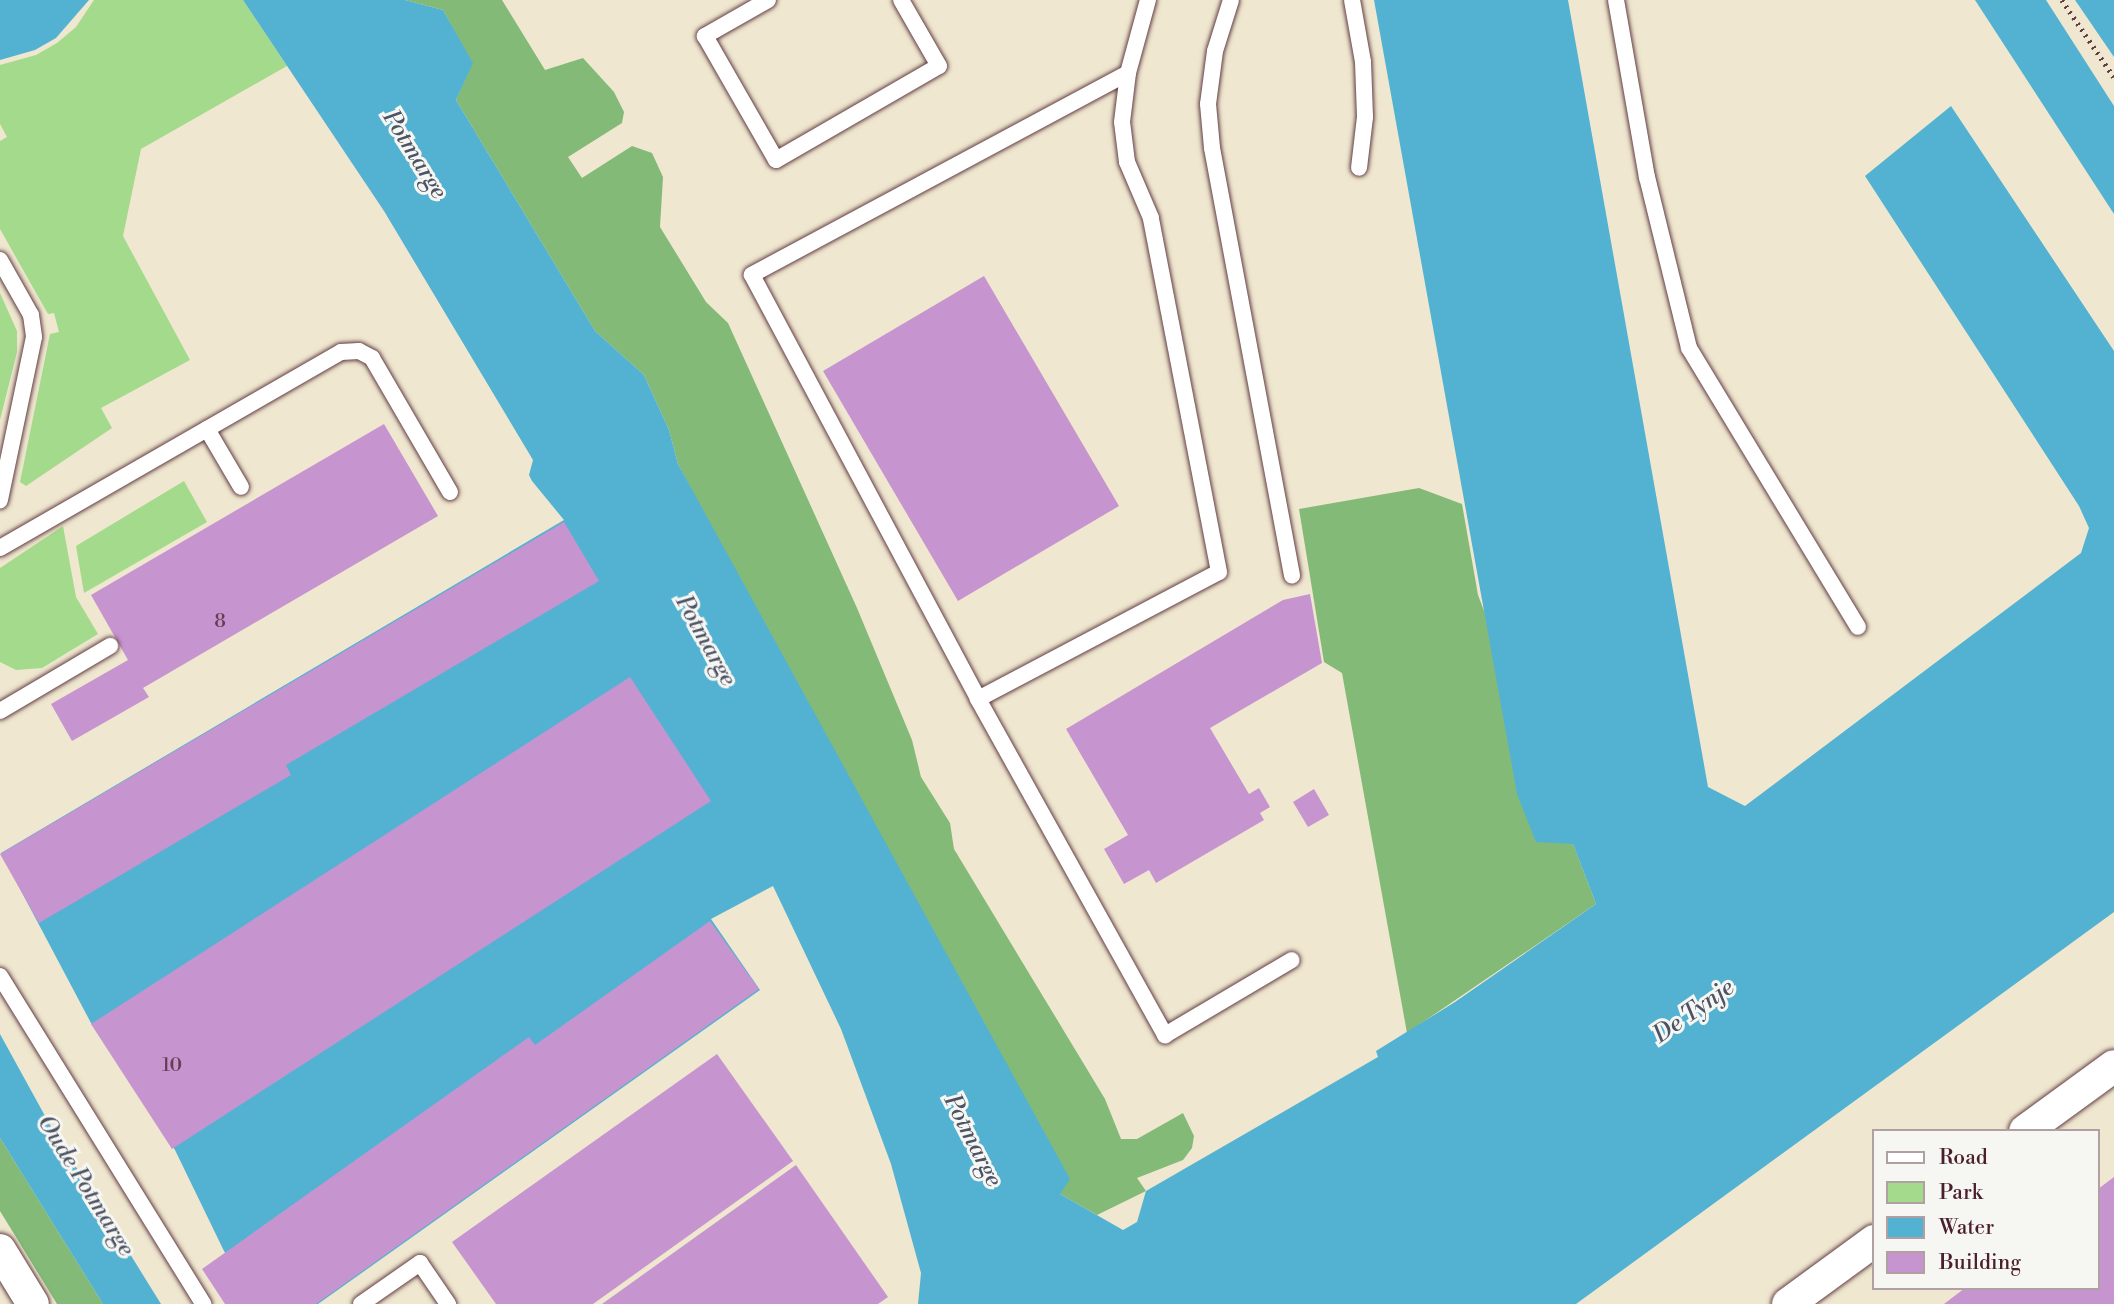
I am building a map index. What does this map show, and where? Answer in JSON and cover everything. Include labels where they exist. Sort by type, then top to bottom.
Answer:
[{"type":"street","points":[[2028,1129],[2114,1066]]},
{"type":"street","points":[[1788,1304],[1872,1242]]},
{"type":"street","points":[[0,1250],[33,1304]]},
{"type":"lane","points":[[768,0],[705,36],[776,160],[939,66],[901,0]]},
{"type":"lane","points":[[978,699],[1219,572],[1151,218],[1127,162],[1122,122],[1128,73],[1148,0]]},
{"type":"lane","points":[[1231,0],[1215,51],[1208,104],[1211,137],[1292,576]]},
{"type":"lane","points":[[1352,0],[1363,62],[1365,117],[1359,168]]},
{"type":"lane","points":[[1616,0],[1647,177],[1689,348],[1858,627]]},
{"type":"lane","points":[[1128,73],[752,275],[978,699],[1165,1035],[1292,960]]},
{"type":"lane","points":[[0,260],[31,315],[34,337],[0,500]]},
{"type":"lane","points":[[0,548],[341,352],[359,351],[372,358],[450,492]]},
{"type":"lane","points":[[207,429],[241,487]]},
{"type":"lane","points":[[0,711],[110,646]]},
{"type":"lane","points":[[0,976],[203,1304]]},
{"type":"lane","points":[[361,1304],[420,1263],[448,1304]]},
{"type":"path","points":[[2062,0],[2114,77]]},
{"type":"green space","points":[[94,0],[243,0],[287,66],[141,149],[123,236],[190,360],[101,408],[112,428],[26,486],[20,482],[50,334],[59,332],[54,313],[48,314],[0,229],[0,141],[7,137],[0,124],[0,65],[36,55],[57,43],[76,27]]},
{"type":"green space","points":[[405,0],[502,0],[545,70],[583,58],[614,92],[624,112],[622,123],[568,157],[582,178],[632,146],[652,153],[663,177],[660,227],[706,302],[728,323],[857,608],[912,740],[921,777],[950,823],[954,849],[1105,1099],[1121,1139],[1137,1139],[1183,1113],[1194,1136],[1192,1148],[1183,1160],[1137,1178],[1146,1191],[1097,1215],[1060,1194],[678,464],[669,430],[644,375],[595,331],[456,100],[472,63],[443,10]]},
{"type":"green space","points":[[0,293],[17,331],[17,352],[0,420]]},
{"type":"green space","points":[[184,481],[207,522],[84,593],[76,546]]},
{"type":"green space","points":[[1419,488],[1462,504],[1478,595],[1596,904],[1407,1033],[1342,673],[1324,662],[1299,509]]},
{"type":"green space","points":[[63,526],[76,597],[98,634],[42,668],[16,670],[0,662],[0,568]]},
{"type":"green space","points":[[0,1138],[103,1304],[57,1304],[0,1211]]},
{"type":"water","points":[[0,0],[89,0],[56,38],[35,50],[0,60]]},
{"type":"water","points":[[243,0],[405,0],[443,10],[473,63],[456,100],[595,331],[644,375],[669,430],[678,464],[1070,1179],[1060,1194],[1123,1230],[1137,1222],[1146,1191],[1378,1057],[1376,1051],[1455,1002],[1596,904],[1573,844],[1536,842],[1517,794],[1374,0],[1568,0],[1708,787],[1745,806],[2081,553],[2089,528],[2079,506],[1865,176],[1951,106],[2114,351],[2114,912],[1576,1304],[918,1304],[921,1273],[891,1164],[841,1029],[773,886],[711,919],[760,990],[318,1304],[261,1304],[224,1251],[175,1150],[91,1023],[1,853],[564,520],[532,481],[529,475],[533,460],[384,211]]},
{"type":"water","points":[[1975,0],[2046,0],[2114,106],[2114,214]]},
{"type":"water","points":[[2075,0],[2114,0],[2114,57]]},
{"type":"water","name":"Oude Potmarge","points":[[0,1034],[50,1125],[161,1304],[103,1304],[0,1138]]},
{"type":"building","points":[[984,276],[1119,506],[958,601],[823,371]]},
{"type":"building","points":[[384,424],[438,516],[143,688],[149,697],[72,741],[51,704],[128,660],[91,595]]},
{"type":"building","points":[[564,522],[599,581],[286,765],[291,775],[39,923],[0,854]]},
{"type":"building","points":[[1310,594],[1322,663],[1210,728],[1249,794],[1259,788],[1270,807],[1260,813],[1264,820],[1156,883],[1149,870],[1124,884],[1104,849],[1128,835],[1066,729],[1283,600]]},
{"type":"building","points":[[630,677],[711,801],[172,1149],[91,1024]]},
{"type":"building","points":[[1314,789],[1329,815],[1308,827],[1293,802]]},
{"type":"building","points":[[710,921],[759,989],[316,1304],[225,1304],[202,1269],[529,1037],[535,1045]]},
{"type":"building","points":[[717,1054],[793,1161],[593,1304],[496,1304],[452,1242]]},
{"type":"building","points":[[796,1165],[888,1297],[878,1304],[602,1304]]},
{"type":"building","points":[[2114,1177],[2114,1304],[1944,1304],[1962,1290],[2100,1290],[2100,1188]]},
{"type":"water label","name":"Potmarge","points":[[414,155]]},
{"type":"water label","name":"Potmarge","points":[[705,641]]},
{"type":"water label","name":"De Tynje","points":[[1694,1012]]},
{"type":"water label","name":"Potmarge","points":[[972,1141]]}]
